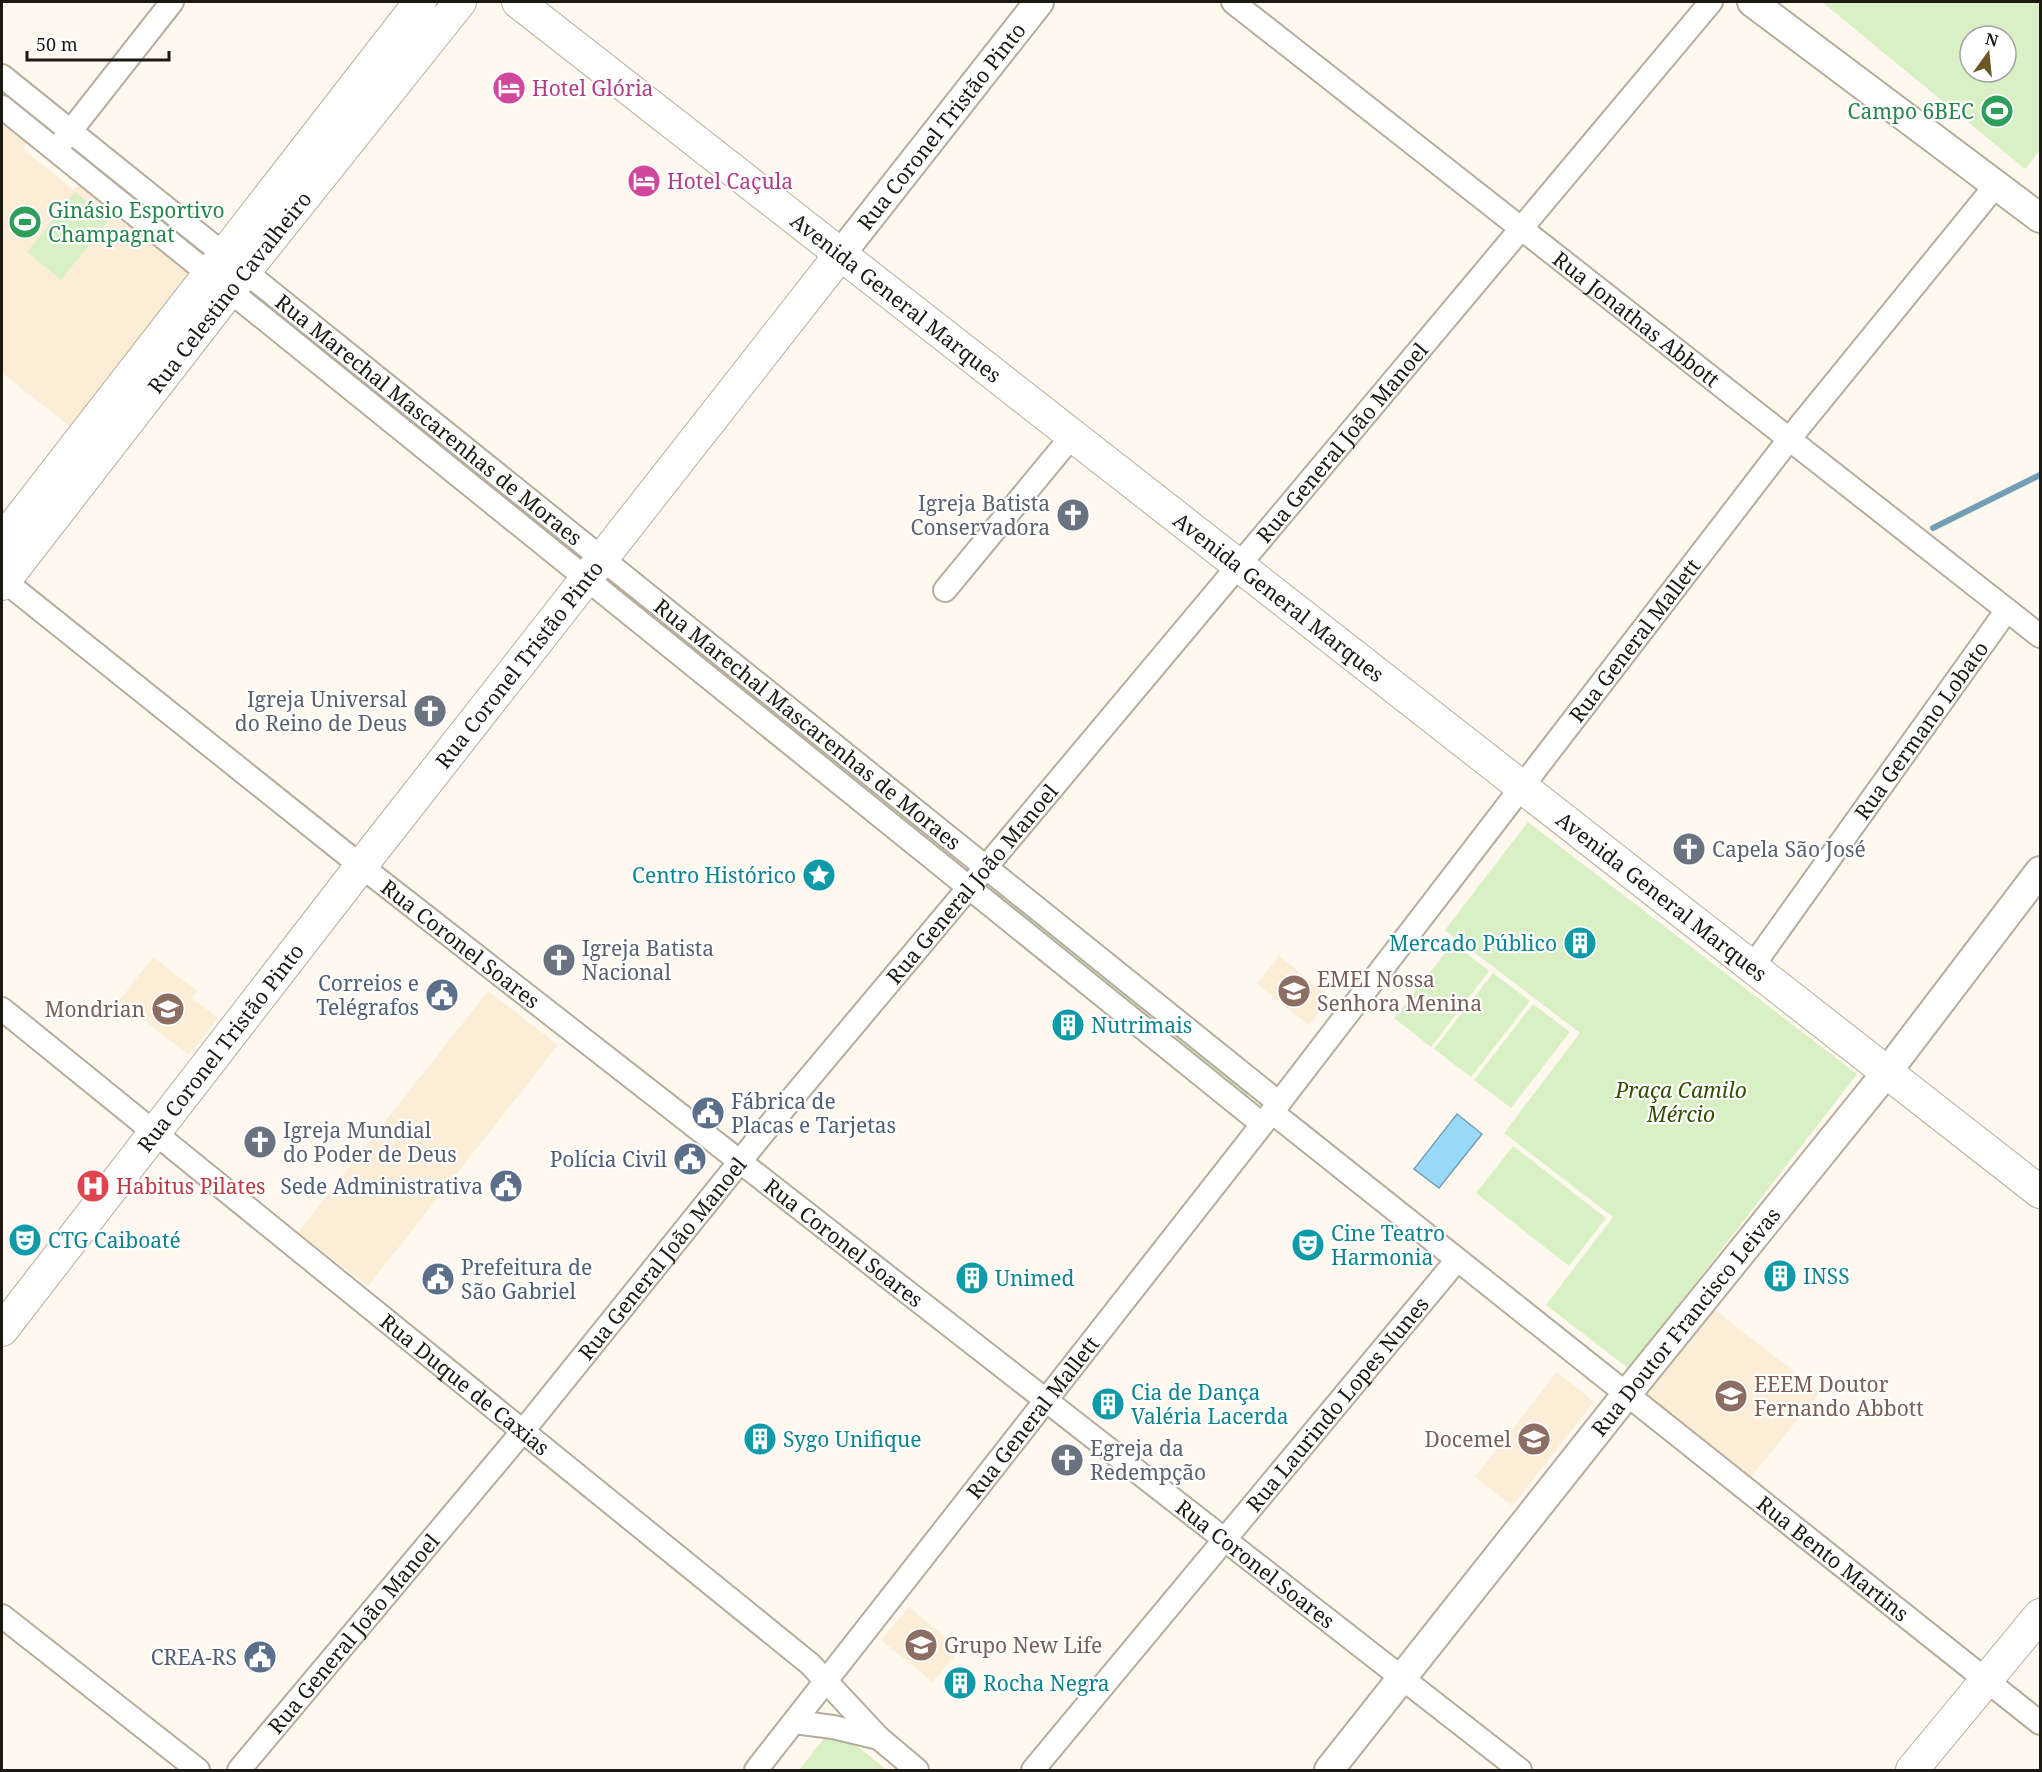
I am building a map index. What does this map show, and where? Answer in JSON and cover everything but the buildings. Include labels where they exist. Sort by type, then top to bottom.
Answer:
[{"type":"main road","name":"Rua Celestino Cavalheiro","points":[[2,581],[420,2]]},
{"type":"main road","name":"Rua Celestino Cavalheiro","points":[[2,541],[227,272],[459,2]]},
{"type":"main road","name":"Avenida General Marques","points":[[518,2],[2040,1192]]},
{"type":"main road","name":"Rua Coronel Tristão Pinto","points":[[2,1330],[360,866],[840,255]]},
{"type":"main road","points":[[1912,1770],[2040,1615]]},
{"type":"street","points":[[55,150],[172,2]]},
{"type":"street","name":"Rua Coronel Tristão Pinto","points":[[840,255],[1039,2]]},
{"type":"street","name":"Rua Jonathas Abbott","points":[[1233,2],[1259,9],[1522,228],[2040,636]]},
{"type":"street","name":"Rua General João Manoel","points":[[239,1770],[523,1431],[739,1162],[1711,2]]},
{"type":"street","points":[[1752,2],[2040,218]]},
{"type":"street","name":"Rua Marechal Mascarenhas de Moraes","points":[[2,76],[71,132],[227,272],[594,568],[969,887],[1271,1113],[1626,1395]]},
{"type":"street","name":"Rua Marechal Mascarenhas de Moraes","points":[[2,107],[55,150],[227,272]]},
{"type":"street","name":"Rua General Mallett","points":[[756,1770],[1271,1113],[1790,438],[1996,185]]},
{"type":"street","points":[[945,590],[1072,436]]},
{"type":"street","name":"Rua Marechal Mascarenhas de Moraes","points":[[594,568],[986,867],[1271,1113]]},
{"type":"street","name":"Rua Coronel Soares","points":[[2,581],[360,866],[1520,1770]]},
{"type":"street","name":"Rua Germano Lobato","points":[[1752,967],[2007,610]]},
{"type":"street","name":"Rua Doutor Francisco Leivas","points":[[1329,1770],[1626,1395],[1887,1072],[2040,871]]},
{"type":"street","name":"Rua Duque de Caxias","points":[[2,1009],[827,1680],[879,1738],[918,1770]]},
{"type":"street","name":"Rua Laurindo Lopes Nunes","points":[[1033,1770],[1457,1260]]},
{"type":"street","name":"Rua Bento Martins","points":[[1626,1395],[2040,1723]]},
{"type":"street","points":[[2,1616],[198,1770]]},
{"type":"street","points":[[794,1722],[833,1727],[879,1738]]},
{"type":"shaded area","points":[[2,120],[29,141],[23,149],[74,190],[79,185],[193,274],[71,427],[2,373]]},
{"type":"shaded area","name":"EMEI Nossa Senhora Menina","points":[[1279,956],[1331,998],[1309,1025],[1257,984]]},
{"type":"shaded area","name":"Mondrian","points":[[153,957],[197,991],[192,998],[218,1018],[189,1055],[119,1001]]},
{"type":"shaded area","points":[[488,991],[558,1045],[368,1286],[298,1232]]},
{"type":"shaded area","name":"EEEM Doutor Fernando Abbott","points":[[1714,1309],[1820,1392],[1747,1482],[1642,1400]]},
{"type":"shaded area","name":"Docemel","points":[[1557,1372],[1594,1402],[1512,1506],[1475,1477]]},
{"type":"shaded area","name":"Grupo New Life","points":[[909,1607],[960,1649],[933,1682],[881,1640]]},
{"type":"green space","name":"Campo 6BEC","points":[[1822,2],[2040,2],[2040,150],[2025,169]]},
{"type":"green space","points":[[75,192],[109,220],[61,280],[27,252]]},
{"type":"green space","points":[[259,294],[572,548],[567,554],[254,300]]},
{"type":"green space","points":[[615,581],[956,855],[951,861],[610,587]]},
{"type":"green space","name":"Praça Camilo Mércio","points":[[1528,822],[1857,1074],[1629,1369],[1546,1305],[1613,1217],[1504,1133],[1580,1033],[1445,930]]},
{"type":"green space","points":[[996,885],[1250,1091],[1244,1099],[990,893]]},
{"type":"green space","points":[[1453,943],[1489,971],[1431,1047],[1394,1018]]},
{"type":"green space","points":[[1493,973],[1530,1001],[1471,1077],[1434,1049]]},
{"type":"green space","points":[[1533,1004],[1570,1032],[1511,1108],[1474,1080]]},
{"type":"green space","points":[[1513,1146],[1606,1218],[1569,1266],[1476,1193]]},
{"type":"green space","points":[[833,1727],[887,1770],[799,1770]]},
{"type":"water","points":[[1457,1114],[1482,1134],[1439,1188],[1414,1169]]},
{"type":"waterway","points":[[1933,528],[2040,475]]},
{"type":"place","name":"Hotel Glória","points":[[509,88]]},
{"type":"place","name":"Campo 6BEC","points":[[1997,111]]},
{"type":"place","name":"Hotel Caçula","points":[[644,181]]},
{"type":"place","name":"Ginásio Esportivo Champagnat","points":[[25,222]]},
{"type":"place","name":"Igreja Batista Conservadora","points":[[1073,515]]},
{"type":"place","name":"Igreja Universal do Reino de Deus","points":[[430,711]]},
{"type":"place","name":"Capela São José","points":[[1689,849]]},
{"type":"place","name":"Centro Histórico","points":[[819,875]]},
{"type":"place","name":"Mercado Público","points":[[1580,943]]},
{"type":"place","name":"Igreja Batista Nacional","points":[[559,960]]},
{"type":"place","name":"EMEI Nossa Senhora Menina","points":[[1294,991]]},
{"type":"place","name":"Correios e Telégrafos","points":[[442,995]]},
{"type":"place","name":"Mondrian","points":[[168,1009]]},
{"type":"place","name":"Nutrimais","points":[[1068,1025]]},
{"type":"place","name":"Fábrica de Placas e Tarjetas","points":[[708,1113]]},
{"type":"place","name":"Igreja Mundial do Poder de Deus","points":[[260,1142]]},
{"type":"place","name":"Polícia Civil","points":[[690,1159]]},
{"type":"place","name":"Habitus Pilates","points":[[93,1186]]},
{"type":"place","name":"Sede Administrativa","points":[[506,1186]]},
{"type":"place","name":"CTG Caiboaté","points":[[25,1240]]},
{"type":"place","name":"Cine Teatro Harmonia","points":[[1308,1245]]},
{"type":"place","name":"INSS","points":[[1780,1276]]},
{"type":"place","name":"Unimed","points":[[972,1278]]},
{"type":"place","name":"Prefeitura de São Gabriel","points":[[438,1279]]},
{"type":"place","name":"EEEM Doutor Fernando Abbott","points":[[1731,1396]]},
{"type":"place","name":"Cia de Dança Valéria Lacerda","points":[[1108,1404]]},
{"type":"place","name":"Sygo Unifique","points":[[760,1439]]},
{"type":"place","name":"Docemel","points":[[1534,1439]]},
{"type":"place","name":"Egreja da Redempção","points":[[1067,1460]]},
{"type":"place","name":"Grupo New Life","points":[[921,1645]]},
{"type":"place","name":"CREA-RS","points":[[260,1657]]},
{"type":"place","name":"Rocha Negra","points":[[960,1683]]}]
